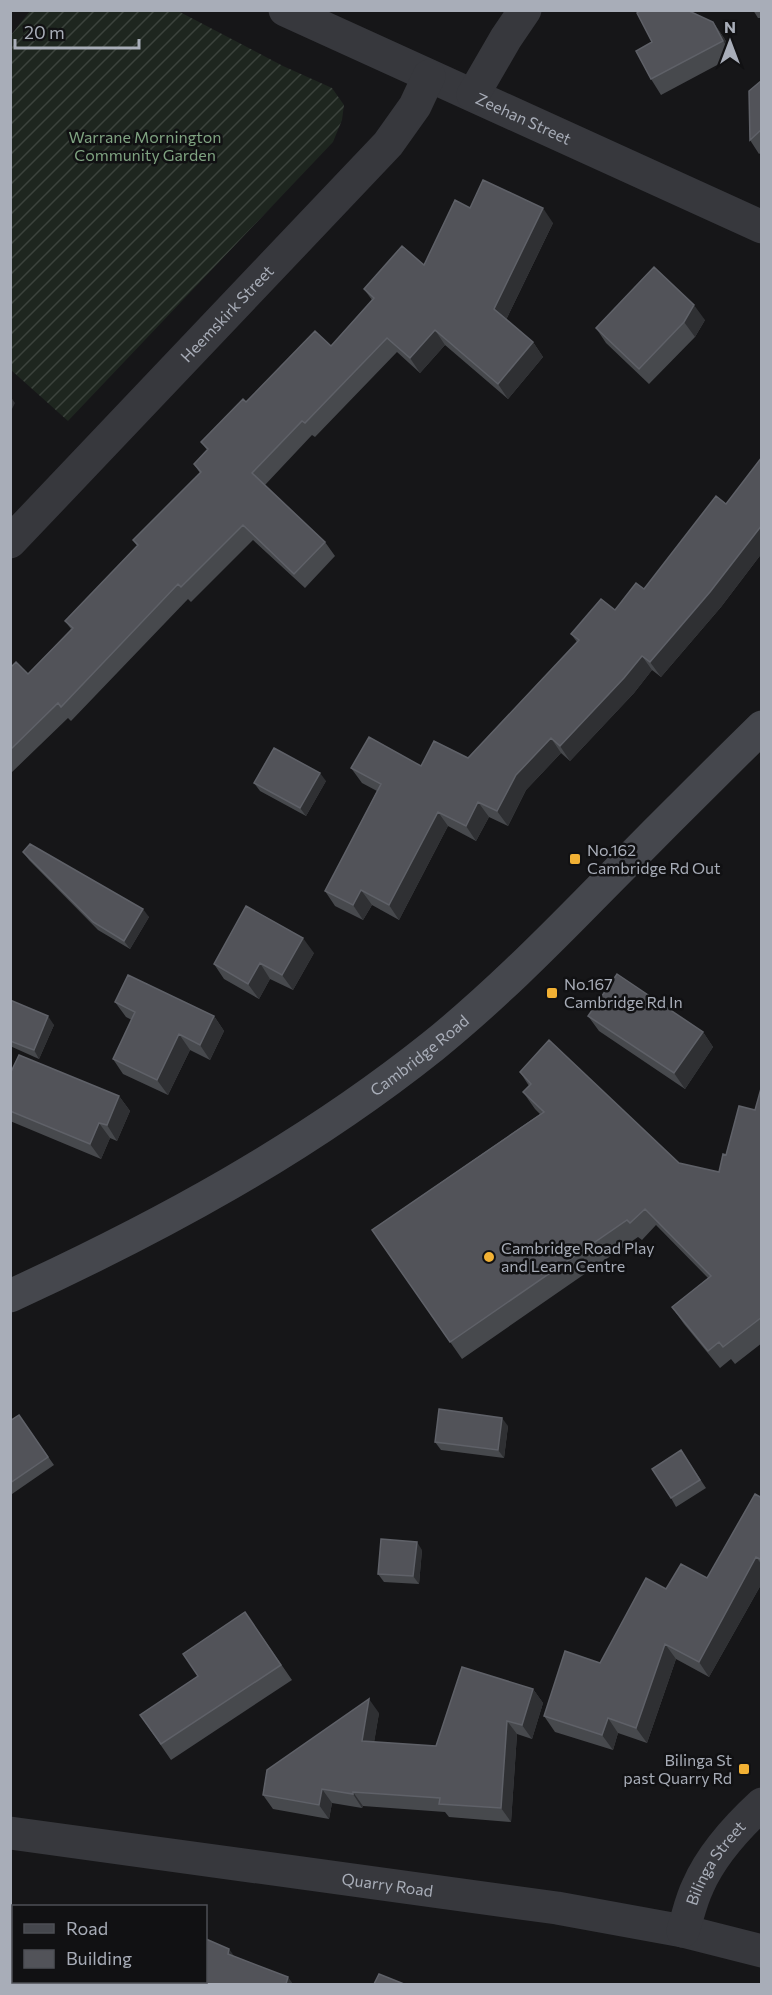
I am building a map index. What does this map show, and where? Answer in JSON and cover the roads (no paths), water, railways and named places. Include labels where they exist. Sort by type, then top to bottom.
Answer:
[{"type":"main road","name":"Cambridge Road","points":[[10,1296],[164,1221],[243,1177],[338,1116],[434,1045],[516,974],[762,727]]},
{"type":"street","name":"Zeehan Street","points":[[285,10],[762,227]]},
{"type":"street","points":[[473,95],[525,10]]},
{"type":"street","name":"Heemskirk Street","points":[[10,542],[388,144],[415,106],[429,76]]},
{"type":"street","name":"Bilinga Street","points":[[683,1931],[698,1886],[716,1856],[737,1827],[762,1804]]},
{"type":"street","name":"Quarry Road","points":[[10,1833],[557,1908],[683,1931],[762,1951]]},
{"type":"place","name":"No.162 Cambridge Rd Out","points":[[575,859]]},
{"type":"place","name":"No.167 Cambridge Rd In","points":[[552,993]]},
{"type":"place","name":"Cambridge Road Play and Learn Centre","points":[[489,1257]]},
{"type":"place","name":"Bilinga St past Quarry Rd","points":[[744,1769]]},
{"type":"park label","name":"Warrane Mornington Community Garden","points":[[145,146]]}]
